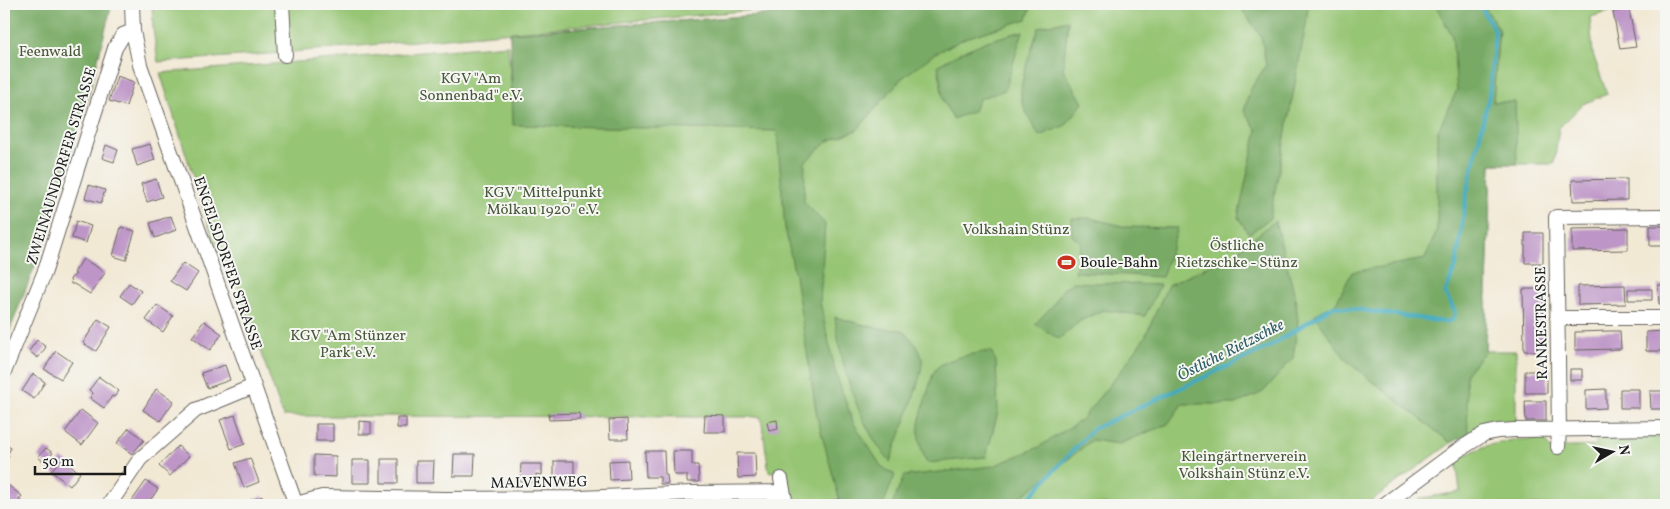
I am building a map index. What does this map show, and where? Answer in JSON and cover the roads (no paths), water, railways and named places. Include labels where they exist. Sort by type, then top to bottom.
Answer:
[{"type":"street","points":[[132,4],[133,31]]},
{"type":"street","points":[[282,4],[285,55]]},
{"type":"street","name":"ENGELSDORFER STRASSE","points":[[133,31],[140,65],[197,205],[254,386],[296,505]]},
{"type":"street","name":"ZWEINAUNDORFER STRASSE","points":[[4,372],[45,271],[115,48],[123,35],[133,31]]},
{"type":"street","name":"RANKESTRASSE","points":[[1558,447],[1564,375],[1557,318],[1556,217],[1666,216]]},
{"type":"street","points":[[1557,318],[1666,318]]},
{"type":"street","points":[[108,505],[140,459],[196,410],[254,386]]},
{"type":"street","points":[[1384,505],[1457,451],[1484,434],[1506,430],[1666,428]]},
{"type":"street","name":"MALVENWEG","points":[[296,505],[322,497],[445,499],[582,498],[692,493],[783,492]]},
{"type":"waterway","name":"Östliche Rietzschke","points":[[1022,505],[1093,429],[1269,347],[1333,306],[1445,322],[1454,319],[1455,312],[1445,293],[1456,266],[1466,197],[1489,95],[1495,31],[1479,4]]},
{"type":"place","name":"Boule-Bahn","points":[[1066,262]]},
{"type":"park label","name":"Feenwald","points":[[50,51]]},
{"type":"park label","name":"KGV \"Am Sonnenbad\" e.V.","points":[[471,86]]},
{"type":"park label","name":"KGV \"Mittelpunkt Mölkau 1920\" e.V.","points":[[543,200]]},
{"type":"park label","name":"Volkshain Stünz","points":[[1016,229]]},
{"type":"park label","name":"Östliche Rietzschke - Stünz","points":[[1237,254]]},
{"type":"park label","name":"KGV \"Am Stünzer Park\"e.V.","points":[[348,344]]},
{"type":"park label","name":"Kleingärtnerverein Volkshain Stünz e.V.","points":[[1244,464]]}]
